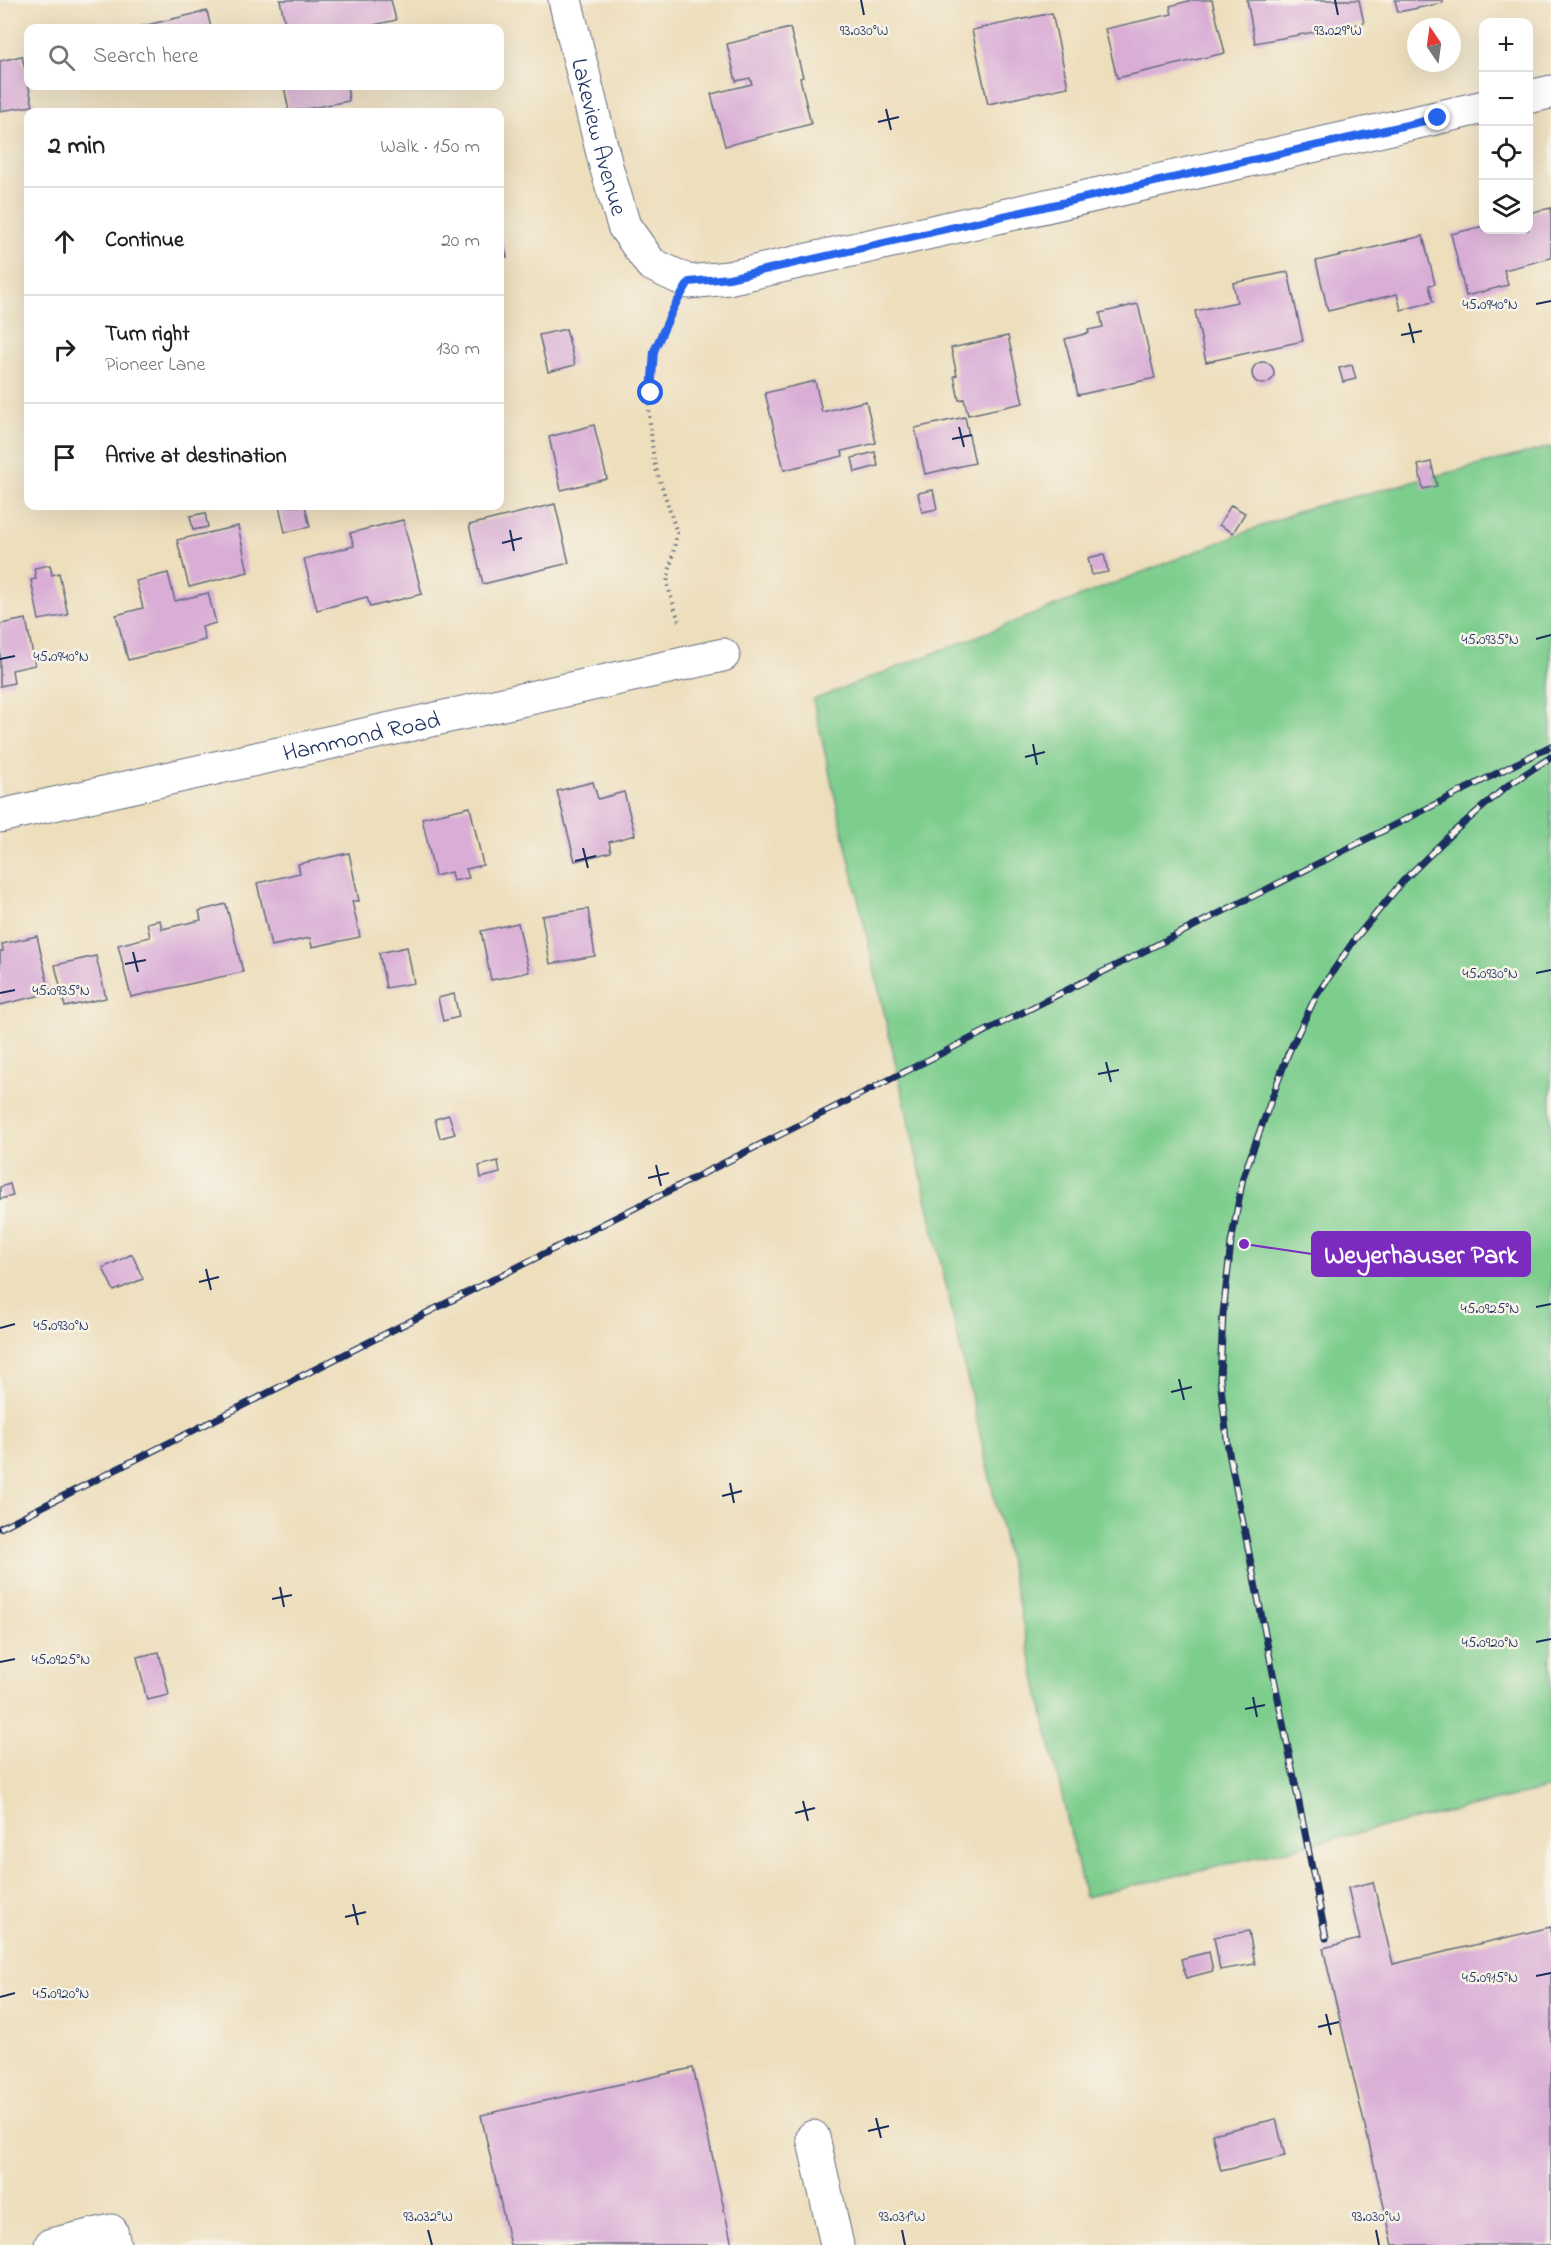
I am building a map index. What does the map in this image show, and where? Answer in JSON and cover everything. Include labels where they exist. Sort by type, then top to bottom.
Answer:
[{"type":"street","name":"Lakeview Avenue","points":[[565,0],[606,166],[624,226],[651,264],[689,282]]},
{"type":"street","points":[[1533,96],[1551,92]]},
{"type":"street","points":[[689,282],[729,278],[1479,108]]},
{"type":"street","name":"Hammond Road","points":[[0,816],[723,655]]},
{"type":"street","points":[[813,2137],[837,2245]]},
{"type":"street","points":[[51,2245],[111,2230],[114,2245]]},
{"type":"path","points":[[680,622],[667,583],[677,533],[654,462],[649,413],[654,351],[674,307],[689,282]]},
{"type":"green space","points":[[1551,447],[1551,1788],[1085,1897],[813,700],[1305,509]]},
{"type":"building","points":[[280,0],[391,0],[396,20],[378,24],[285,24]]},
{"type":"building","points":[[1192,0],[1212,0],[1225,53],[1117,78],[1105,29],[1172,14],[1170,6]]},
{"type":"building","points":[[1247,0],[1359,0],[1364,23],[1255,43]]},
{"type":"building","points":[[1395,0],[1443,0],[1443,3],[1398,12]]},
{"type":"building","points":[[207,11],[210,24],[151,24]]},
{"type":"building","points":[[1052,13],[1068,87],[988,104],[972,30]]},
{"type":"building","points":[[790,28],[803,77],[800,78],[811,124],[725,146],[711,94],[752,84],[750,78],[736,81],[727,44]]},
{"type":"building","points":[[22,56],[24,90],[29,90],[33,106],[0,111],[0,61]]},
{"type":"building","points":[[285,90],[348,90],[349,101],[311,108],[288,108]]},
{"type":"building","points":[[1551,208],[1551,258],[1504,270],[1508,285],[1466,296],[1451,234],[1479,227],[1479,234],[1533,234],[1533,212]]},
{"type":"building","points":[[1423,236],[1435,284],[1429,285],[1433,302],[1401,310],[1397,294],[1328,311],[1316,261]]},
{"type":"building","points":[[1288,272],[1303,341],[1206,362],[1195,311],[1237,302],[1233,283]]},
{"type":"building","points":[[1138,304],[1155,378],[1078,395],[1065,339],[1103,327],[1100,313]]},
{"type":"building","points":[[566,329],[575,365],[548,372],[539,335]]},
{"type":"building","points":[[1008,336],[1023,403],[968,415],[964,399],[959,400],[954,376],[957,375],[951,348]]},
{"type":"building","points":[[1263,362],[1271,365],[1274,373],[1271,381],[1263,384],[1255,381],[1252,373],[1255,365]]},
{"type":"building","points":[[1352,365],[1356,379],[1343,382],[1339,368]]},
{"type":"building","points":[[815,381],[822,412],[866,401],[876,443],[842,451],[843,456],[784,470],[765,393]]},
{"type":"building","points":[[965,417],[975,463],[925,474],[915,428]]},
{"type":"building","points":[[594,425],[607,479],[561,490],[549,437]]},
{"type":"building","points":[[875,452],[878,466],[855,472],[852,458]]},
{"type":"building","points":[[1431,462],[1437,486],[1423,489],[1418,465]]},
{"type":"building","points":[[933,490],[937,509],[922,512],[918,493]]},
{"type":"building","points":[[555,504],[569,563],[483,584],[469,525]]},
{"type":"building","points":[[1231,505],[1245,513],[1233,533],[1219,525]]},
{"type":"building","points":[[280,510],[306,510],[310,527],[285,532]]},
{"type":"building","points":[[205,513],[208,527],[193,530],[190,516]]},
{"type":"building","points":[[403,520],[422,594],[370,607],[367,597],[317,610],[304,559],[354,546],[350,533]]},
{"type":"building","points":[[238,526],[248,572],[189,587],[177,540]]},
{"type":"building","points":[[1104,554],[1108,572],[1092,575],[1088,558]]},
{"type":"building","points":[[50,565],[52,575],[59,573],[68,615],[39,620],[31,580],[36,579],[34,568]]},
{"type":"building","points":[[168,573],[175,601],[208,593],[216,623],[202,627],[205,640],[128,660],[116,615],[143,608],[136,581]]},
{"type":"building","points":[[26,619],[35,665],[12,670],[14,683],[0,686],[0,624]]},
{"type":"building","points":[[593,782],[598,799],[624,792],[635,835],[609,842],[611,852],[575,861],[557,791]]},
{"type":"building","points":[[470,807],[483,865],[466,869],[469,878],[453,881],[451,872],[435,876],[422,818]]},
{"type":"building","points":[[349,853],[359,901],[352,901],[360,937],[312,947],[310,938],[271,946],[257,883],[300,873],[298,864]]},
{"type":"building","points":[[226,904],[243,972],[131,997],[118,945],[150,937],[147,923],[160,920],[162,929],[201,920],[199,911]]},
{"type":"building","points":[[588,909],[595,956],[550,964],[542,916]]},
{"type":"building","points":[[518,923],[529,972],[491,980],[481,931]]},
{"type":"building","points":[[37,936],[50,993],[0,1005],[2,944]]},
{"type":"building","points":[[407,947],[414,983],[386,988],[379,953]]},
{"type":"building","points":[[96,956],[106,998],[65,1007],[55,965]]},
{"type":"building","points":[[454,994],[459,1017],[443,1021],[438,998]]},
{"type":"building","points":[[449,1115],[455,1134],[440,1138],[435,1119]]},
{"type":"building","points":[[498,1161],[500,1173],[481,1178],[479,1166]]},
{"type":"building","points":[[10,1184],[13,1196],[0,1199],[0,1187]]},
{"type":"building","points":[[132,1254],[143,1279],[114,1291],[103,1268]]},
{"type":"building","points":[[159,1652],[169,1695],[147,1700],[137,1657]]},
{"type":"building","points":[[1373,1882],[1393,1964],[1551,1927],[1551,2245],[1393,2245],[1323,1948],[1360,1939],[1348,1888]]},
{"type":"building","points":[[1249,1931],[1255,1964],[1220,1970],[1214,1937]]},
{"type":"building","points":[[1209,1952],[1213,1971],[1186,1978],[1181,1959]]},
{"type":"building","points":[[693,2068],[732,2245],[510,2245],[481,2115]]},
{"type":"building","points":[[1276,2119],[1285,2156],[1221,2171],[1212,2134]]},
{"type":"railway","points":[[0,1528],[1551,746]]},
{"type":"railway","points":[[1326,1938],[1228,1448],[1220,1378],[1223,1314],[1231,1243],[1243,1177],[1288,1054],[1316,996],[1355,939],[1403,881],[1450,835],[1507,786],[1551,757]]},
{"type":"place","name":"Weyerhauser Park","points":[[1244,1244]]},
{"type":"route","points":[[651,393],[654,351],[674,307],[689,282],[729,278],[1438,118]]}]
